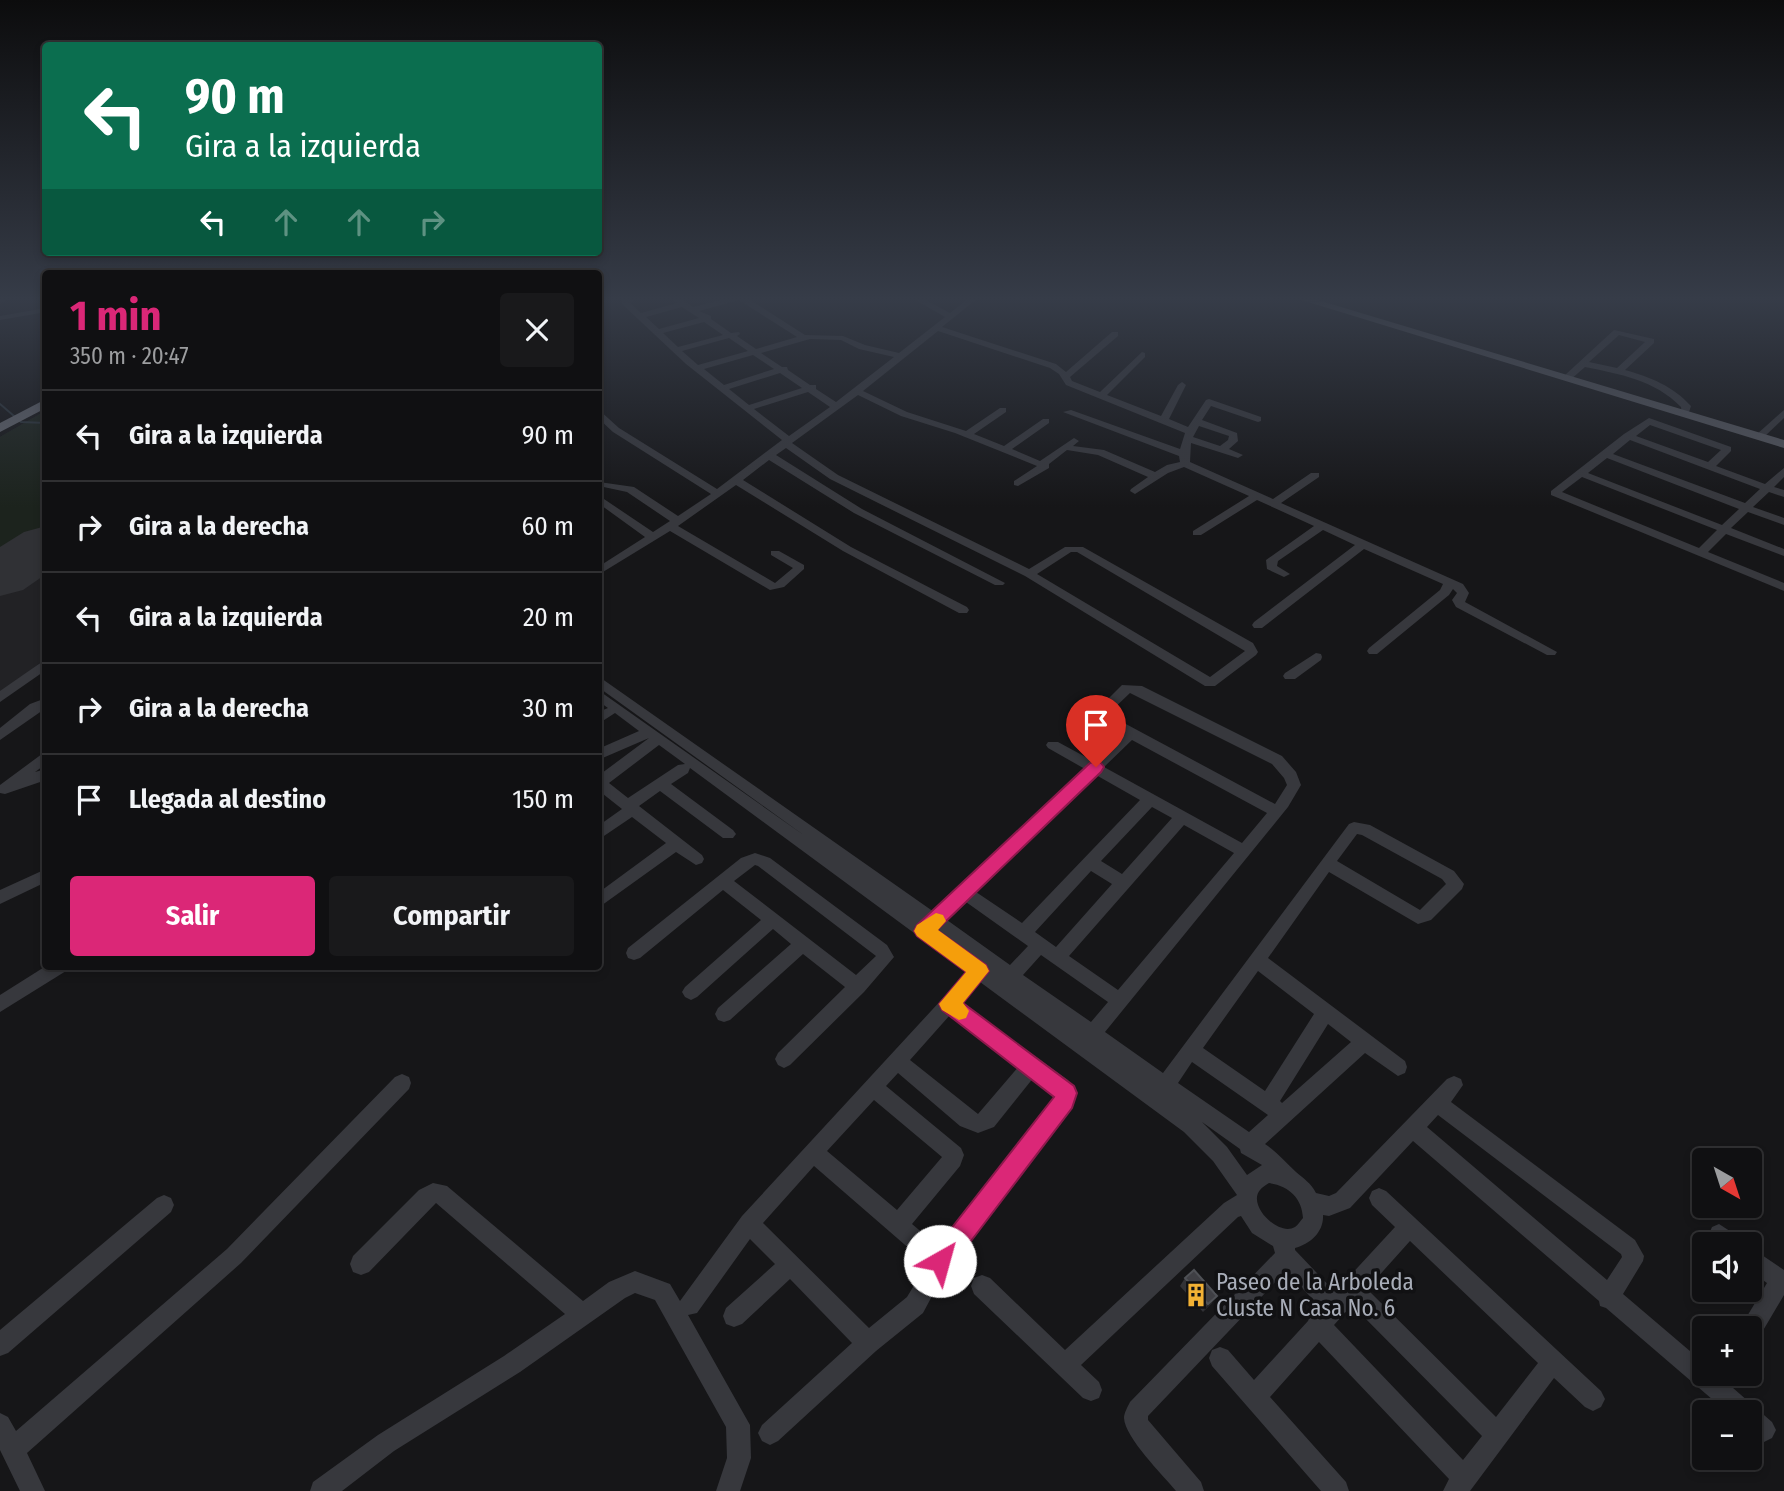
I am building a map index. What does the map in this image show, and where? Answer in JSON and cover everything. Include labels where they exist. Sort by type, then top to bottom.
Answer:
[{"type":"highway","points":[[20,414],[42,400]]},
{"type":"highway","points":[[3,423],[42,405]]},
{"type":"main road","points":[[1532,368],[1784,444]]},
{"type":"street","points":[[698,368],[834,477],[877,496],[1029,574],[1210,683],[1252,652],[1249,646],[1076,548],[1069,549],[1029,574]]},
{"type":"street","points":[[723,388],[785,368],[838,404]]},
{"type":"street","points":[[602,569],[717,494],[886,368]]},
{"type":"street","points":[[1055,368],[1069,383],[1164,420],[1189,435],[1238,454]]},
{"type":"street","points":[[1064,376],[1077,368]]},
{"type":"street","points":[[1101,396],[1129,368]]},
{"type":"street","points":[[1567,378],[1580,368]]},
{"type":"street","points":[[1602,368],[1674,395],[1686,406],[1685,413]]},
{"type":"street","points":[[1618,372],[1623,368]]},
{"type":"street","points":[[1164,420],[1182,385]]},
{"type":"street","points":[[748,408],[813,387]]},
{"type":"street","points":[[858,391],[904,414],[1045,466],[1018,483]]},
{"type":"street","points":[[1185,459],[1189,435],[1209,402],[1258,419]]},
{"type":"street","points":[[966,435],[1003,411]]},
{"type":"street","points":[[1068,412],[1185,459],[1255,497],[1450,583],[1463,591],[1458,600],[1460,604],[1551,652]]},
{"type":"street","points":[[1760,436],[1784,413]]},
{"type":"street","points":[[602,416],[616,430],[717,494]]},
{"type":"street","points":[[1004,450],[1046,421]]},
{"type":"street","points":[[1709,467],[1728,449],[1654,421],[1647,422],[1555,493],[1784,587]]},
{"type":"street","points":[[1198,422],[1234,435],[1233,441],[1222,450]]},
{"type":"street","points":[[1627,436],[1778,489]]},
{"type":"street","points":[[1042,464],[1071,443],[1100,452],[1153,475]]},
{"type":"street","points":[[1605,454],[1784,522]]},
{"type":"street","points":[[768,455],[858,511],[999,583]]},
{"type":"street","points":[[1135,491],[1149,482],[1153,475],[1185,459]]},
{"type":"street","points":[[1705,555],[1750,510],[1778,489],[1784,471]]},
{"type":"street","points":[[1580,473],[1784,553]]},
{"type":"street","points":[[1273,504],[1315,475]]},
{"type":"street","points":[[736,480],[847,549],[962,610]]},
{"type":"street","points":[[603,484],[630,489],[674,524],[776,587],[800,567],[775,553]]},
{"type":"street","points":[[1197,533],[1255,497]]},
{"type":"street","points":[[602,501],[652,537]]},
{"type":"street","points":[[1284,574],[1271,568],[1272,560],[1321,526]]},
{"type":"street","points":[[1258,625],[1363,544]]},
{"type":"street","points":[[1373,652],[1445,592],[1450,583]]},
{"type":"street","points":[[1290,676],[1316,657]]},
{"type":"street","points":[[0,698],[42,666]]},
{"type":"street","points":[[602,683],[937,920],[1007,982],[1113,1059],[1200,1133],[1220,1154],[1247,1197]]},
{"type":"street","points":[[1093,1032],[1276,811],[1294,785],[1291,776],[1277,760],[1131,687],[1101,714],[1105,719],[1276,811]]},
{"type":"street","points":[[602,697],[979,971],[1007,982],[1093,1032],[1113,1059],[1164,1085],[1273,1161],[1298,1184],[1311,1202],[1313,1222],[1308,1230],[1302,1237],[1284,1247],[1138,1410],[1136,1418],[1139,1427],[1192,1491]]},
{"type":"street","points":[[0,735],[42,704]]},
{"type":"street","points":[[923,931],[966,893],[1131,733]]},
{"type":"street","points":[[602,754],[654,735]]},
{"type":"street","points":[[602,780],[628,764],[654,735]]},
{"type":"street","points":[[1053,745],[1244,850]]},
{"type":"street","points":[[3,790],[42,760]]},
{"type":"street","points":[[602,831],[683,769]]},
{"type":"street","points":[[3,790],[42,775]]},
{"type":"street","points":[[602,784],[696,859]]},
{"type":"street","points":[[661,784],[729,834]]},
{"type":"street","points":[[1023,933],[1150,799]]},
{"type":"street","points":[[1057,957],[1183,816]]},
{"type":"street","points":[[1164,1085],[1256,959],[1352,829],[1357,827],[1448,876],[1456,884],[1425,915],[1418,917],[1327,863]]},
{"type":"street","points":[[602,899],[676,844]]},
{"type":"street","points":[[634,953],[747,862],[761,860],[886,955],[885,961],[784,1059]]},
{"type":"street","points":[[1089,862],[1122,882]]},
{"type":"street","points":[[0,897],[42,877]]},
{"type":"street","points":[[723,881],[858,987]]},
{"type":"street","points":[[966,893],[1119,1000]]},
{"type":"street","points":[[691,992],[772,920]]},
{"type":"street","points":[[724,1014],[802,944]]},
{"type":"street","points":[[1007,982],[1039,944]]},
{"type":"street","points":[[1256,959],[1398,1067]]},
{"type":"street","points":[[0,1004],[54,970]]},
{"type":"street","points":[[689,1305],[749,1223],[979,971]]},
{"type":"street","points":[[770,1433],[868,1343],[915,1305],[940,1261],[1064,1100],[1066,1093],[1061,1086],[949,1004]]},
{"type":"street","points":[[1248,1146],[1275,1108],[1326,1011]]},
{"type":"street","points":[[1275,1108],[1365,1041]]},
{"type":"street","points":[[1190,1050],[1275,1108]]},
{"type":"street","points":[[897,1061],[967,1119],[978,1124],[987,1120],[1031,1066]]},
{"type":"street","points":[[12,1450],[234,1256],[402,1083]]},
{"type":"street","points":[[1311,1202],[1329,1206],[1343,1200],[1454,1085]]},
{"type":"street","points":[[874,1088],[954,1155],[898,1226]]},
{"type":"street","points":[[1438,1104],[1628,1247],[1632,1261],[1608,1298]]},
{"type":"street","points":[[1414,1129],[1608,1298],[1692,1360]]},
{"type":"street","points":[[813,1152],[940,1261]]},
{"type":"street","points":[[1288,1177],[1267,1173],[1251,1183],[1247,1197],[1249,1212],[1262,1229],[1284,1247],[1335,1307]]},
{"type":"street","points":[[361,1264],[426,1197],[433,1193],[440,1194],[582,1314]]},
{"type":"street","points":[[1065,1365],[1247,1197]]},
{"type":"street","points":[[1379,1198],[1593,1399]]},
{"type":"street","points":[[0,1345],[164,1205]]},
{"type":"street","points":[[749,1223],[868,1343]]},
{"type":"street","points":[[1255,1396],[1409,1227]]},
{"type":"street","points":[[734,1316],[790,1264]]},
{"type":"street","points":[[1760,1316],[1782,1282],[1762,1267]]},
{"type":"street","points":[[322,1491],[386,1443],[512,1364],[617,1290],[635,1282],[662,1292],[738,1425],[740,1458],[728,1491]]},
{"type":"street","points":[[982,1286],[1091,1390]]},
{"type":"street","points":[[1352,1290],[1497,1435]]},
{"type":"street","points":[[1318,1324],[1460,1484],[1553,1361]]},
{"type":"street","points":[[1220,1358],[1337,1491]]},
{"type":"street","points":[[1724,1386],[1735,1400]]},
{"type":"street","points":[[0,1425],[33,1491]]},
{"type":"shaded area","points":[[42,413],[42,661],[0,694],[0,437]]},
{"type":"shaded area","points":[[42,413],[42,537],[0,565],[0,437]]},
{"type":"building","points":[[1194,1270],[1217,1296],[1208,1304],[1185,1278]]},
{"type":"waterway","points":[[0,404],[21,422],[42,423]]},
{"type":"runway","points":[[0,576],[42,548]]},
{"type":"slow traffic","points":[[936,921],[923,931],[979,971],[949,1004],[959,1011]]},
{"type":"place","name":"Paseo de la Arboleda Cluste N Casa No. 6","points":[[1196,1295]]},
{"type":"route","points":[[940,1261],[1064,1100],[1066,1093],[1061,1086],[949,1004],[979,971],[923,931],[1096,767]]}]
